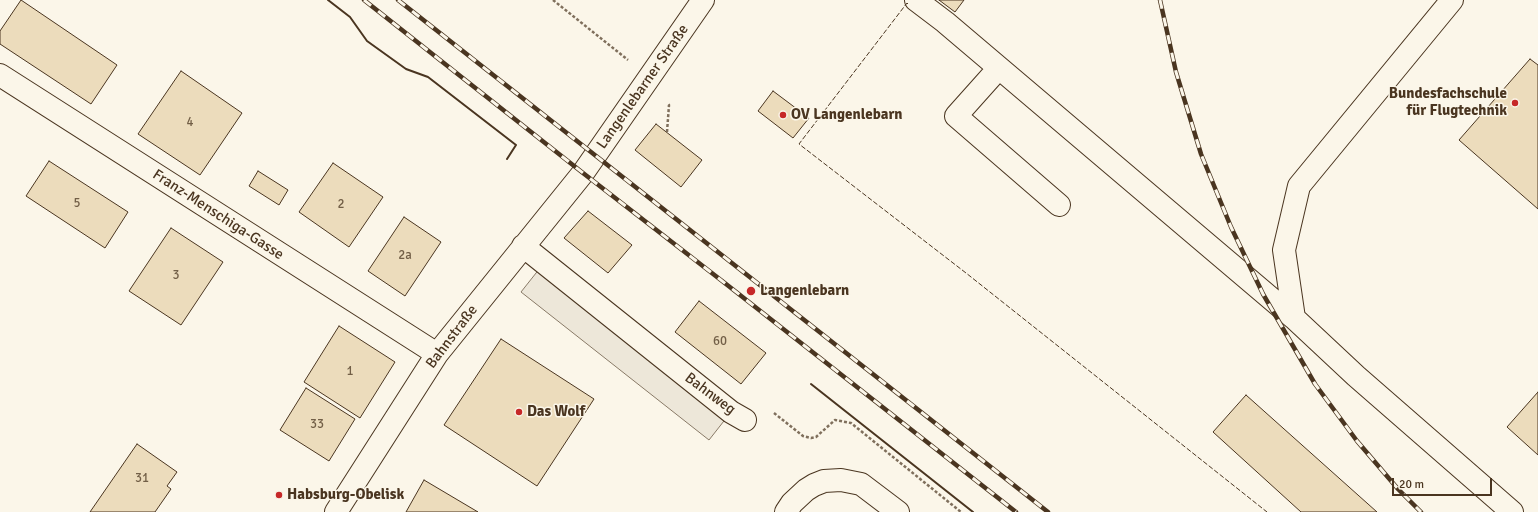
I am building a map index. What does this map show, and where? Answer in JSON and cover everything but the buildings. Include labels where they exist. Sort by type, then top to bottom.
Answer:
[{"type":"street","name":"Langenlebarner Straße","points":[[583,173],[703,0]]},
{"type":"street","points":[[916,0],[1294,318],[1356,376],[1512,512]]},
{"type":"street","points":[[1294,318],[1284,250],[1299,186],[1452,0]]},
{"type":"street","points":[[998,69],[956,116],[1059,205]]},
{"type":"street","name":"Franz-Menschiga-Gasse","points":[[0,75],[437,354]]},
{"type":"street","name":"Bahnstraße","points":[[336,512],[437,354],[583,173]]},
{"type":"street","name":"Bahnweg","points":[[523,246],[731,412],[745,420]]},
{"type":"street","points":[[789,508],[806,490],[814,485],[824,481],[841,480],[861,484],[898,512]]},
{"type":"path","points":[[553,0],[650,78]]},
{"type":"path","name":"Bahnweg","points":[[745,420],[763,410],[769,409],[803,436],[811,438],[816,437],[835,420],[851,423],[962,512]]},
{"type":"shaded area","points":[[544,263],[731,412],[709,440],[521,292]]},
{"type":"railway","points":[[364,0],[1016,512]]},
{"type":"railway","points":[[398,0],[1048,512]]},
{"type":"railway","points":[[1160,0],[1176,72],[1201,154],[1231,227],[1263,294],[1315,384],[1357,441],[1398,489],[1421,512]]},
{"type":"fence","points":[[908,4],[907,3],[799,144],[966,273],[1267,512]]},
{"type":"wall","points":[[328,0],[350,17],[367,41],[406,69],[428,77],[516,145],[507,159]]},
{"type":"wall","points":[[811,384],[973,512]]},
{"type":"place","name":"Bundesfachschule für Flugtechnik","points":[[1515,103]]},
{"type":"place","name":"OV Langenlebarn","points":[[783,115]]},
{"type":"place","name":"Langenlebarn","points":[[751,291]]},
{"type":"place","name":"Das Wolf","points":[[519,412]]},
{"type":"place","name":"Habsburg-Obelisk","points":[[279,495]]}]
